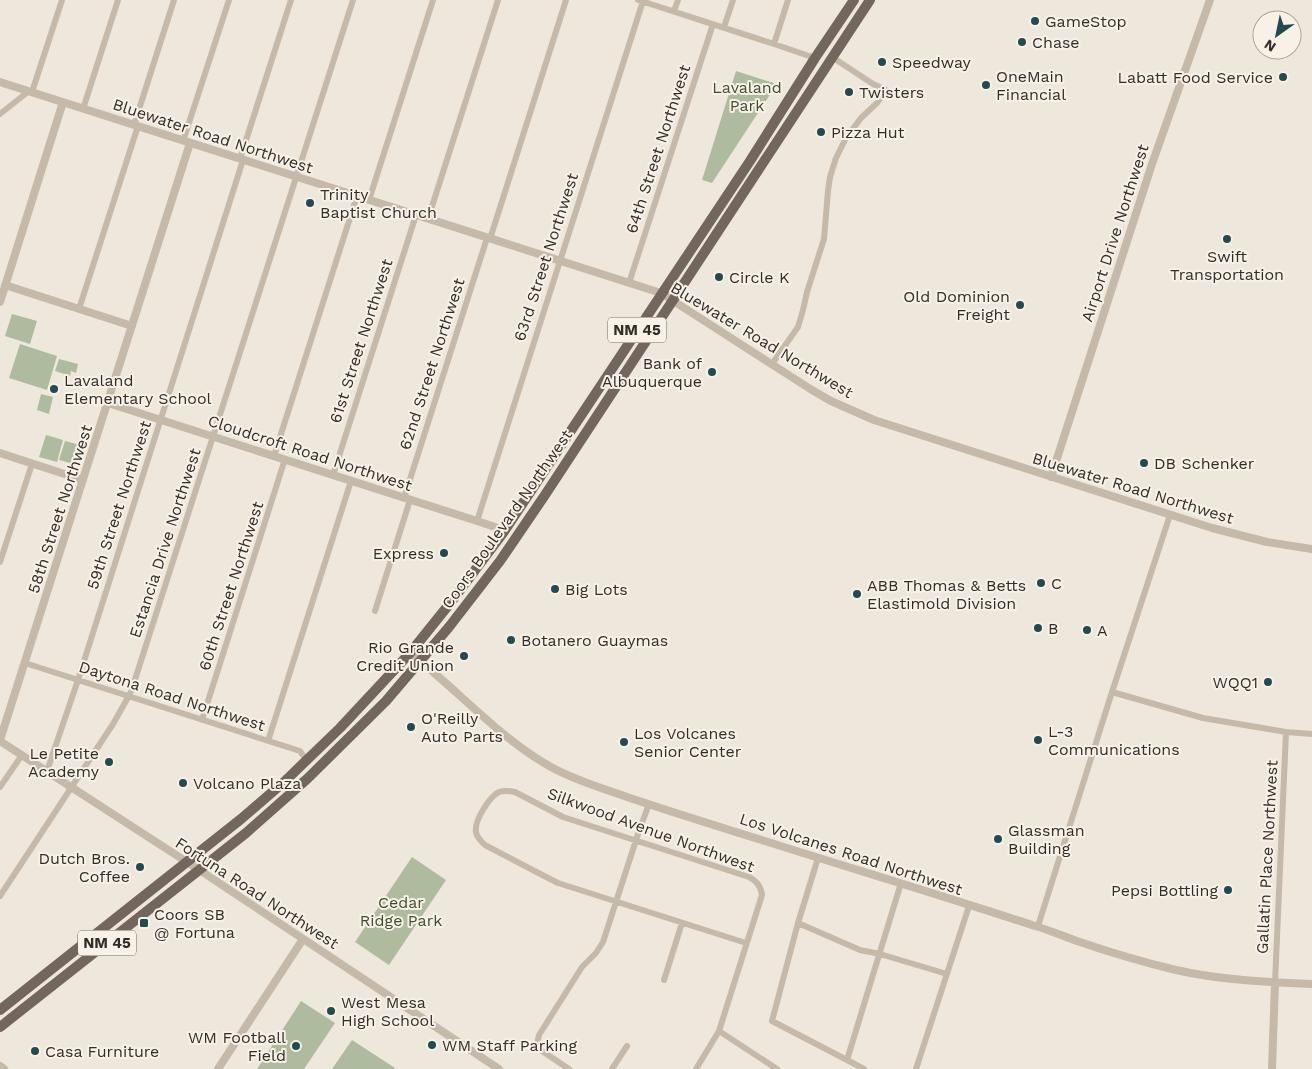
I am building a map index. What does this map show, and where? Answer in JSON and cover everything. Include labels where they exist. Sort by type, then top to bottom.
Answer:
[{"type":"main road","name":"Coors Boulevard Northwest","points":[[1,1010],[241,818],[307,761],[360,708],[410,653],[503,533],[750,161],[854,0]]},
{"type":"main road","name":"Coors Boulevard Northwest","points":[[0,1027],[246,832],[288,796],[386,700],[450,627],[517,536],[870,0]]},
{"type":"main road","points":[[832,57],[832,45],[846,23],[846,13]]},
{"type":"main road","points":[[800,107],[803,91],[814,74],[815,58]]},
{"type":"main road","points":[[517,536],[517,527],[531,501],[530,492]]},
{"type":"main road","points":[[491,573],[490,564],[504,542],[503,533]]},
{"type":"main road","points":[[338,748],[339,739],[356,718],[360,708]]},
{"type":"main road","points":[[288,796],[289,788],[306,770],[307,761]]},
{"type":"street","points":[[0,114],[31,92],[62,0]]},
{"type":"street","points":[[83,109],[118,0]]},
{"type":"street","points":[[79,309],[174,0]]},
{"type":"street","name":"58th Street Northwest","points":[[0,740],[132,326],[229,0]]},
{"type":"street","name":"59th Street Northwest","points":[[47,771],[78,680],[291,0]]},
{"type":"street","name":"Estancia Drive Northwest","points":[[0,896],[129,697],[353,0]]},
{"type":"street","points":[[368,200],[432,0]]},
{"type":"street","points":[[428,219],[498,0]]},
{"type":"street","name":"62nd Street Northwest","points":[[375,611],[407,499],[566,0]]},
{"type":"street","points":[[674,11],[678,0]]},
{"type":"street","points":[[724,27],[733,0]]},
{"type":"street","points":[[774,44],[788,0]]},
{"type":"street","name":"Airport Drive Northwest","points":[[1050,477],[1152,164],[1210,0]]},
{"type":"street","points":[[641,1],[815,58]]},
{"type":"street","name":"63rd Street Northwest","points":[[477,521],[641,1]]},
{"type":"street","name":"64th Street Northwest","points":[[629,283],[713,24]]},
{"type":"street","points":[[772,364],[798,327],[824,239],[828,190],[838,153],[855,126],[886,90],[873,84],[832,57]]},
{"type":"street","name":"Bluewater Road Northwest","points":[[0,82],[661,294],[812,390],[831,401],[874,420],[1212,528],[1267,542],[1312,549]]},
{"type":"street","points":[[0,302],[63,102]]},
{"type":"street","points":[[274,456],[357,196]]},
{"type":"street","name":"61st Street Northwest","points":[[333,475],[416,215]]},
{"type":"street","points":[[5,285],[132,326]]},
{"type":"street","name":"Cloudcroft Road Northwest","points":[[108,403],[477,521],[495,527],[503,533]]},
{"type":"street","points":[[0,453],[83,480]]},
{"type":"street","name":"60th Street Northwest","points":[[202,720],[286,459]]},
{"type":"street","points":[[0,562],[32,464]]},
{"type":"street","points":[[268,741],[351,481]]},
{"type":"street","points":[[1038,926],[1170,515]]},
{"type":"street","name":"Los Volcanes Road Northwest","points":[[410,653],[533,757],[567,776],[648,804],[969,906],[1038,926],[1079,942],[1138,960],[1176,970],[1225,979],[1312,984]]},
{"type":"street","name":"Daytona Road Northwest","points":[[25,663],[300,751],[307,761]]},
{"type":"street","points":[[1112,692],[1203,718],[1286,732],[1312,734]]},
{"type":"street","name":"Gallatin Place Northwest","points":[[1275,983],[1286,732]]},
{"type":"street","name":"Fortuna Road Northwest","points":[[0,740],[499,1069]]},
{"type":"street","points":[[0,787],[22,755]]},
{"type":"street","name":"Silkwood Avenue Northwest","points":[[617,902],[558,883],[485,845],[476,834],[476,826],[492,798],[499,792],[507,790],[515,792],[563,817],[749,877],[758,883],[762,895],[746,943]]},
{"type":"street","points":[[569,1069],[539,1049],[536,1044],[539,1035],[582,967],[604,942],[648,804]]},
{"type":"street","points":[[818,858],[798,923],[772,1021],[864,1069]]},
{"type":"street","points":[[847,1060],[901,884]]},
{"type":"street","points":[[617,902],[746,943],[719,1031],[696,1069]]},
{"type":"street","points":[[916,1069],[969,906]]},
{"type":"street","points":[[664,980],[682,923]]},
{"type":"street","points":[[798,923],[860,950],[947,974]]},
{"type":"street","points":[[218,1069],[303,939]]},
{"type":"street","points":[[1272,1069],[1275,983]]},
{"type":"street","points":[[719,1031],[777,1069]]},
{"type":"street","points":[[612,1069],[627,1046]]},
{"type":"street","points":[[0,1066],[4,1069]]},
{"type":"green space","name":"Lavaland Park","points":[[736,71],[777,84],[712,183],[702,180]]},
{"type":"green space","points":[[12,314],[37,321],[30,344],[5,336]]},
{"type":"green space","points":[[20,344],[57,356],[47,390],[9,378]]},
{"type":"green space","points":[[59,359],[78,364],[76,373],[71,371],[70,376],[55,371]]},
{"type":"green space","points":[[41,394],[53,397],[49,414],[37,410]]},
{"type":"green space","points":[[46,435],[63,440],[57,462],[39,457]]},
{"type":"green space","points":[[65,441],[80,445],[74,464],[59,460]]},
{"type":"green space","name":"Cedar Ridge Park","points":[[412,857],[446,880],[389,965],[355,942]]},
{"type":"green space","name":"WM Football Field","points":[[301,1001],[335,1023],[304,1069],[257,1069]]},
{"type":"green space","points":[[352,1040],[395,1068],[332,1069]]},
{"type":"place","name":"GameStop","points":[[1035,21]]},
{"type":"place","name":"Chase","points":[[1022,42]]},
{"type":"place","name":"Speedway","points":[[882,62]]},
{"type":"place","name":"Labatt Food Service","points":[[1283,77]]},
{"type":"place","name":"OneMain Financial","points":[[986,85]]},
{"type":"place","name":"Twisters","points":[[849,92]]},
{"type":"place","name":"Pizza Hut","points":[[821,132]]},
{"type":"place","name":"Trinity Baptist Church","points":[[310,203]]},
{"type":"place","name":"Swift Transportation","points":[[1227,239]]},
{"type":"place","name":"Circle K","points":[[719,277]]},
{"type":"place","name":"Old Dominion Freight","points":[[1020,305]]},
{"type":"place","name":"Bank of Albuquerque","points":[[712,372]]},
{"type":"place","name":"Lavaland Elementary School","points":[[54,389]]},
{"type":"place","name":"DB Schenker","points":[[1144,463]]},
{"type":"place","name":"Express","points":[[444,553]]},
{"type":"place","name":"C","points":[[1041,583]]},
{"type":"place","name":"Big Lots","points":[[555,589]]},
{"type":"place","name":"ABB Thomas & Betts Elastimold Division","points":[[857,594]]},
{"type":"place","name":"B","points":[[1038,628]]},
{"type":"place","name":"A","points":[[1087,630]]},
{"type":"place","name":"Botanero Guaymas","points":[[511,640]]},
{"type":"place","name":"Rio Grande Credit Union","points":[[464,656]]},
{"type":"place","name":"WQQ1","points":[[1268,682]]},
{"type":"place","name":"O'Reilly Auto Parts","points":[[411,727]]},
{"type":"place","name":"L-3 Communications","points":[[1038,740]]},
{"type":"place","name":"Los Volcanes Senior Center","points":[[624,742]]},
{"type":"place","name":"Le Petite Academy","points":[[109,762]]},
{"type":"place","name":"Volcano Plaza","points":[[183,783]]},
{"type":"place","name":"Glassman Building","points":[[998,839]]},
{"type":"place","name":"Dutch Bros. Coffee","points":[[140,867]]},
{"type":"place","name":"Pepsi Bottling","points":[[1228,890]]},
{"type":"place","name":"Coors SB @ Fortuna","points":[[144,923]]},
{"type":"place","name":"West Mesa High School","points":[[331,1011]]},
{"type":"place","name":"WM Staff Parking","points":[[432,1045]]},
{"type":"place","name":"WM Football Field","points":[[296,1046]]},
{"type":"place","name":"Casa Furniture","points":[[35,1051]]}]
